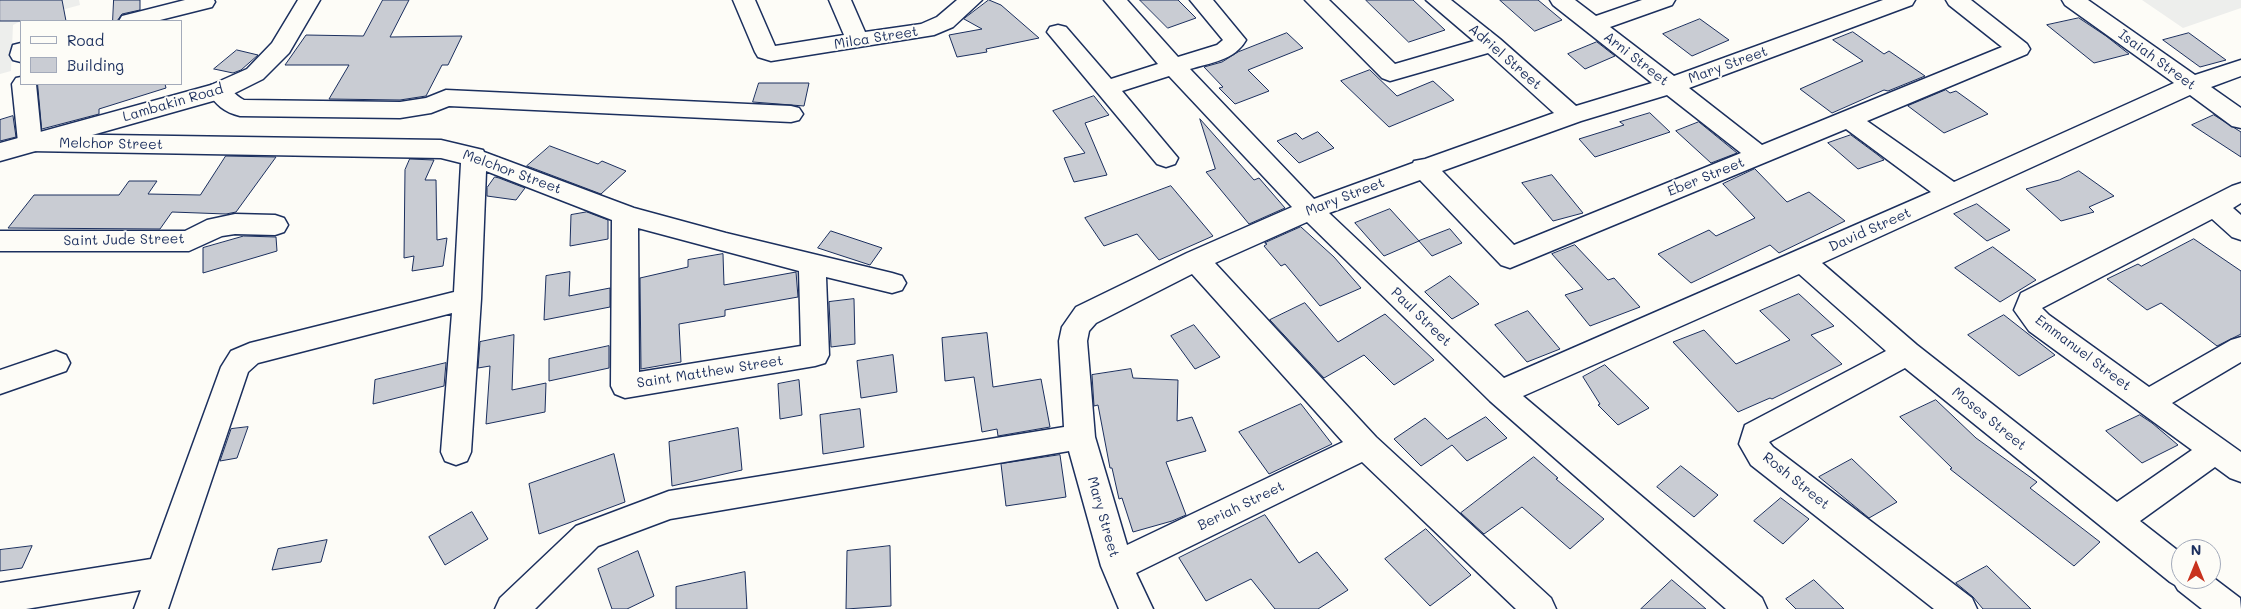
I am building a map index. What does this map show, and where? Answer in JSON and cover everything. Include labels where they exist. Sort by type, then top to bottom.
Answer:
[{"type":"street","name":"Lambakin Road","points":[[0,152],[30,142],[220,91],[255,74],[281,48],[309,0]]},
{"type":"street","name":"Milca Street","points":[[744,0],[766,52],[771,54],[926,30],[945,22],[947,7],[971,0]]},
{"type":"street","points":[[840,0],[858,41]]},
{"type":"street","name":"Paul Street","points":[[1115,0],[1172,66],[1310,210],[1500,393],[1750,609]]},
{"type":"street","points":[[1107,88],[1225,50],[1232,46],[1235,40],[1201,0]]},
{"type":"street","points":[[1316,0],[1390,73],[1492,44]]},
{"type":"street","name":"Adriel Street","points":[[1437,0],[1492,44],[1572,115]]},
{"type":"street","name":"Arni Street","points":[[1561,0],[1759,155]]},
{"type":"street","points":[[1593,25],[1664,0]]},
{"type":"street","name":"Mary Street","points":[[1136,609],[1117,566],[1080,437],[1073,341],[1076,327],[1086,315],[1196,260],[1310,210],[1572,115],[1671,86],[1904,0]]},
{"type":"street","name":"Eber Street","points":[[1423,168],[1510,258],[1847,118],[2019,49],[1957,0]]},
{"type":"street","name":"Isaiah Street","points":[[2073,0],[2241,120]]},
{"type":"street","points":[[134,20],[204,2]]},
{"type":"street","points":[[1058,32],[1166,158]]},
{"type":"street","name":"David Street","points":[[1500,393],[1802,261],[2191,85],[2241,68]]},
{"type":"street","points":[[24,85],[30,142]]},
{"type":"street","points":[[220,91],[228,102],[240,108],[400,110],[431,105],[446,98],[791,114]]},
{"type":"street","points":[[1847,118],[1951,194]]},
{"type":"street","name":"Melchor Street","points":[[30,142],[440,149],[474,156],[625,214],[733,245],[892,283]]},
{"type":"street","points":[[456,452],[467,299],[474,156]]},
{"type":"street","name":"Emmanuel Street","points":[[2241,192],[2031,301],[2028,310],[2039,322],[2241,469]]},
{"type":"street","points":[[2214,206],[2241,230]]},
{"type":"street","name":"Saint Matthew Street","points":[[625,214],[625,386],[814,356],[812,263]]},
{"type":"street","name":"Saint Jude Street","points":[[1,242],[189,241],[216,227],[235,224],[275,225]]},
{"type":"street","points":[[1196,260],[1365,446],[1539,609]]},
{"type":"street","name":"Moses Street","points":[[1802,261],[1906,353],[2171,564]]},
{"type":"street","points":[[151,609],[234,367],[241,359],[250,354],[467,299]]},
{"type":"street","points":[[2148,402],[2241,349]]},
{"type":"street","name":"Rosh Street","points":[[1906,353],[1756,434],[1754,444],[1762,456],[1960,609]]},
{"type":"street","points":[[0,382],[56,363]]},
{"type":"street","points":[[512,609],[587,536],[669,505],[1080,437]]},
{"type":"street","name":"Beriah Street","points":[[1117,566],[1365,446]]},
{"type":"street","points":[[2115,521],[2215,450]]},
{"type":"street","points":[[0,598],[163,572]]},
{"type":"street","points":[[2203,589],[2228,609]]},
{"type":"shaded area","points":[[0,0],[79,0],[80,5],[20,20],[13,25],[11,71],[0,74]]},
{"type":"shaded area","points":[[2142,0],[2241,0],[2241,8],[2183,28]]},
{"type":"building","points":[[0,0],[62,0],[66,20],[20,20],[0,21]]},
{"type":"building","points":[[114,0],[140,0],[140,10],[122,14],[118,20],[113,20]]},
{"type":"building","points":[[383,0],[409,0],[390,37],[462,36],[448,65],[442,65],[426,96],[400,100],[329,99],[349,65],[285,65],[306,35],[363,36]]},
{"type":"building","points":[[989,0],[1001,5],[1039,38],[986,49],[987,52],[957,57],[949,35],[982,29],[964,19]]},
{"type":"building","points":[[1140,0],[1178,0],[1196,18],[1168,28]]},
{"type":"building","points":[[1366,0],[1413,0],[1445,30],[1409,42]]},
{"type":"building","points":[[1500,0],[1538,0],[1562,20],[1535,31]]},
{"type":"building","points":[[2079,18],[2129,54],[2094,63],[2047,25]]},
{"type":"building","points":[[1700,19],[1729,40],[1692,56],[1663,34]]},
{"type":"building","points":[[1853,32],[1884,54],[1889,51],[1925,76],[1888,91],[1884,90],[1832,113],[1800,89],[1863,61],[1833,40]]},
{"type":"building","points":[[1287,33],[1303,48],[1248,70],[1269,91],[1235,104],[1219,88],[1223,87],[1204,67],[1222,62],[1238,52]]},
{"type":"building","points":[[2189,33],[2226,60],[2200,67],[2163,40]]},
{"type":"building","points":[[1597,42],[1615,56],[1585,69],[1568,54]]},
{"type":"building","points":[[237,50],[258,55],[241,70],[233,73],[214,69]]},
{"type":"building","points":[[1370,70],[1397,96],[1433,81],[1454,100],[1389,127],[1341,81]]},
{"type":"building","points":[[759,83],[809,83],[804,106],[753,102]]},
{"type":"building","points":[[38,85],[165,85],[166,88],[99,109],[99,114],[42,129]]},
{"type":"building","points":[[1946,90],[1950,93],[1956,91],[1988,114],[1944,133],[1908,106]]},
{"type":"building","points":[[1094,96],[1109,115],[1085,123],[1107,175],[1074,182],[1064,158],[1085,153],[1053,111]]},
{"type":"building","points":[[1650,113],[1670,132],[1595,157],[1579,139],[1624,125],[1620,122]]},
{"type":"building","points":[[2214,115],[2241,132],[2241,157],[2192,125]]},
{"type":"building","points":[[13,116],[16,137],[0,141],[0,120]]},
{"type":"building","points":[[1200,119],[1254,180],[1259,178],[1285,208],[1249,224],[1206,172],[1215,169]]},
{"type":"building","points":[[1699,122],[1737,153],[1711,163],[1676,131]]},
{"type":"building","points":[[1318,132],[1334,148],[1299,163],[1277,141],[1296,133],[1302,139]]},
{"type":"building","points":[[1851,135],[1884,160],[1858,169],[1828,143]]},
{"type":"building","points":[[550,146],[598,164],[602,161],[626,171],[601,194],[527,166]]},
{"type":"building","points":[[226,156],[276,157],[236,212],[226,214],[172,212],[160,229],[8,228],[34,195],[119,195],[129,181],[157,181],[148,194],[200,195]]},
{"type":"building","points":[[410,159],[434,160],[425,180],[436,180],[437,240],[447,238],[443,266],[412,271],[414,256],[404,258],[405,170]]},
{"type":"building","points":[[1755,169],[1787,202],[1809,192],[1845,221],[1779,253],[1770,245],[1691,283],[1658,254],[1709,230],[1716,236],[1755,218],[1723,184]]},
{"type":"building","points":[[2079,171],[2114,196],[2089,207],[2094,212],[2061,221],[2026,189],[2059,180]]},
{"type":"building","points":[[1552,175],[1583,213],[1553,221],[1522,183]]},
{"type":"building","points":[[495,177],[525,188],[516,200],[487,196],[487,188]]},
{"type":"building","points":[[1171,186],[1213,236],[1159,260],[1137,234],[1104,246],[1085,218]]},
{"type":"building","points":[[1977,204],[2010,230],[1987,241],[1954,214]]},
{"type":"building","points":[[1390,209],[1419,241],[1384,256],[1355,223]]},
{"type":"building","points":[[587,212],[608,220],[608,239],[570,246],[571,215]]},
{"type":"building","points":[[1301,227],[1334,257],[1361,288],[1320,306],[1285,264],[1281,266],[1264,246],[1267,244],[1265,243]]},
{"type":"building","points":[[1450,229],[1462,243],[1432,256],[1419,241]]},
{"type":"building","points":[[831,231],[882,248],[870,265],[818,248]]},
{"type":"building","points":[[244,236],[276,237],[277,251],[203,273],[203,248]]},
{"type":"building","points":[[2194,239],[2241,271],[2241,334],[2217,346],[2161,303],[2147,310],[2107,279],[2138,264],[2141,266]]},
{"type":"building","points":[[1575,245],[1608,280],[1614,278],[1640,307],[1590,326],[1565,295],[1583,289],[1552,254]]},
{"type":"building","points":[[1993,247],[2036,280],[2000,302],[1955,268]]},
{"type":"building","points":[[723,254],[724,285],[796,272],[798,297],[725,310],[725,316],[679,324],[681,362],[641,369],[640,278],[688,267],[688,260]]},
{"type":"building","points":[[570,272],[569,296],[610,288],[610,307],[544,320],[546,276]]},
{"type":"building","points":[[1450,276],[1479,304],[1452,319],[1425,292]]},
{"type":"building","points":[[1799,294],[1834,326],[1811,335],[1842,364],[1772,399],[1770,398],[1738,412],[1673,342],[1704,330],[1736,364],[1790,340],[1760,311]]},
{"type":"building","points":[[854,299],[855,344],[831,347],[829,302]]},
{"type":"building","points":[[1305,303],[1338,342],[1385,314],[1434,360],[1394,385],[1364,355],[1324,378],[1270,320]]},
{"type":"building","points":[[1528,311],[1560,349],[1527,362],[1495,325]]},
{"type":"building","points":[[2004,315],[2055,355],[2019,376],[1968,335]]},
{"type":"building","points":[[1194,325],[1220,357],[1195,369],[1171,336]]},
{"type":"building","points":[[987,333],[993,387],[1041,379],[1050,427],[998,436],[997,429],[982,432],[974,377],[945,381],[942,338]]},
{"type":"building","points":[[514,335],[512,390],[546,383],[545,412],[486,424],[490,366],[478,368],[480,342]]},
{"type":"building","points":[[609,346],[609,368],[549,381],[549,359]]},
{"type":"building","points":[[893,355],[897,392],[861,398],[857,361]]},
{"type":"building","points":[[446,363],[444,386],[373,404],[375,380]]},
{"type":"building","points":[[1605,365],[1649,408],[1618,425],[1598,405],[1600,404],[1583,377]]},
{"type":"building","points":[[1131,369],[1133,378],[1178,380],[1177,421],[1192,417],[1206,451],[1166,462],[1186,515],[1133,532],[1122,498],[1119,499],[1112,468],[1110,468],[1098,405],[1094,406],[1092,375]]},
{"type":"building","points":[[799,380],[802,415],[780,419],[778,384]]},
{"type":"building","points":[[1936,400],[1976,438],[2037,482],[2030,488],[2100,542],[2074,566],[1950,469],[1952,468],[1900,417]]},
{"type":"building","points":[[1301,404],[1332,444],[1269,474],[1239,432]]},
{"type":"building","points":[[860,409],[864,447],[823,454],[820,415]]},
{"type":"building","points":[[2140,415],[2178,445],[2142,463],[2106,431]]},
{"type":"building","points":[[1486,417],[1507,438],[1467,461],[1452,445],[1421,466],[1394,439],[1425,418],[1447,439]]},
{"type":"building","points":[[248,427],[237,458],[220,461],[231,429]]},
{"type":"building","points":[[738,428],[742,470],[672,486],[669,442]]},
{"type":"building","points":[[614,454],[625,502],[539,534],[529,484]]},
{"type":"building","points":[[1060,455],[1066,497],[1006,506],[1001,464]]},
{"type":"building","points":[[1534,457],[1558,478],[1556,479],[1604,519],[1570,549],[1522,507],[1484,534],[1461,513]]},
{"type":"building","points":[[1852,459],[1897,502],[1869,518],[1819,477]]},
{"type":"building","points":[[1681,466],[1718,495],[1694,517],[1657,487]]},
{"type":"building","points":[[1781,498],[1809,519],[1783,544],[1754,521]]},
{"type":"building","points":[[472,512],[488,539],[445,565],[429,537]]},
{"type":"building","points":[[1265,515],[1299,563],[1317,552],[1348,590],[1318,609],[1275,609],[1251,579],[1206,601],[1179,558]]},
{"type":"building","points":[[1426,529],[1471,575],[1430,606],[1385,559]]},
{"type":"building","points":[[327,540],[321,562],[272,570],[278,549]]},
{"type":"building","points":[[32,546],[22,568],[0,571],[0,550]]},
{"type":"building","points":[[890,546],[891,606],[846,609],[847,551]]},
{"type":"building","points":[[638,551],[654,596],[627,609],[612,609],[598,569]]},
{"type":"building","points":[[1987,566],[2031,609],[1983,609],[1973,597],[1956,583]]},
{"type":"building","points":[[745,572],[747,609],[676,609],[676,587]]},
{"type":"building","points":[[1672,580],[1706,609],[1641,609]]},
{"type":"building","points":[[1814,580],[1844,609],[1796,609],[1786,599]]}]
